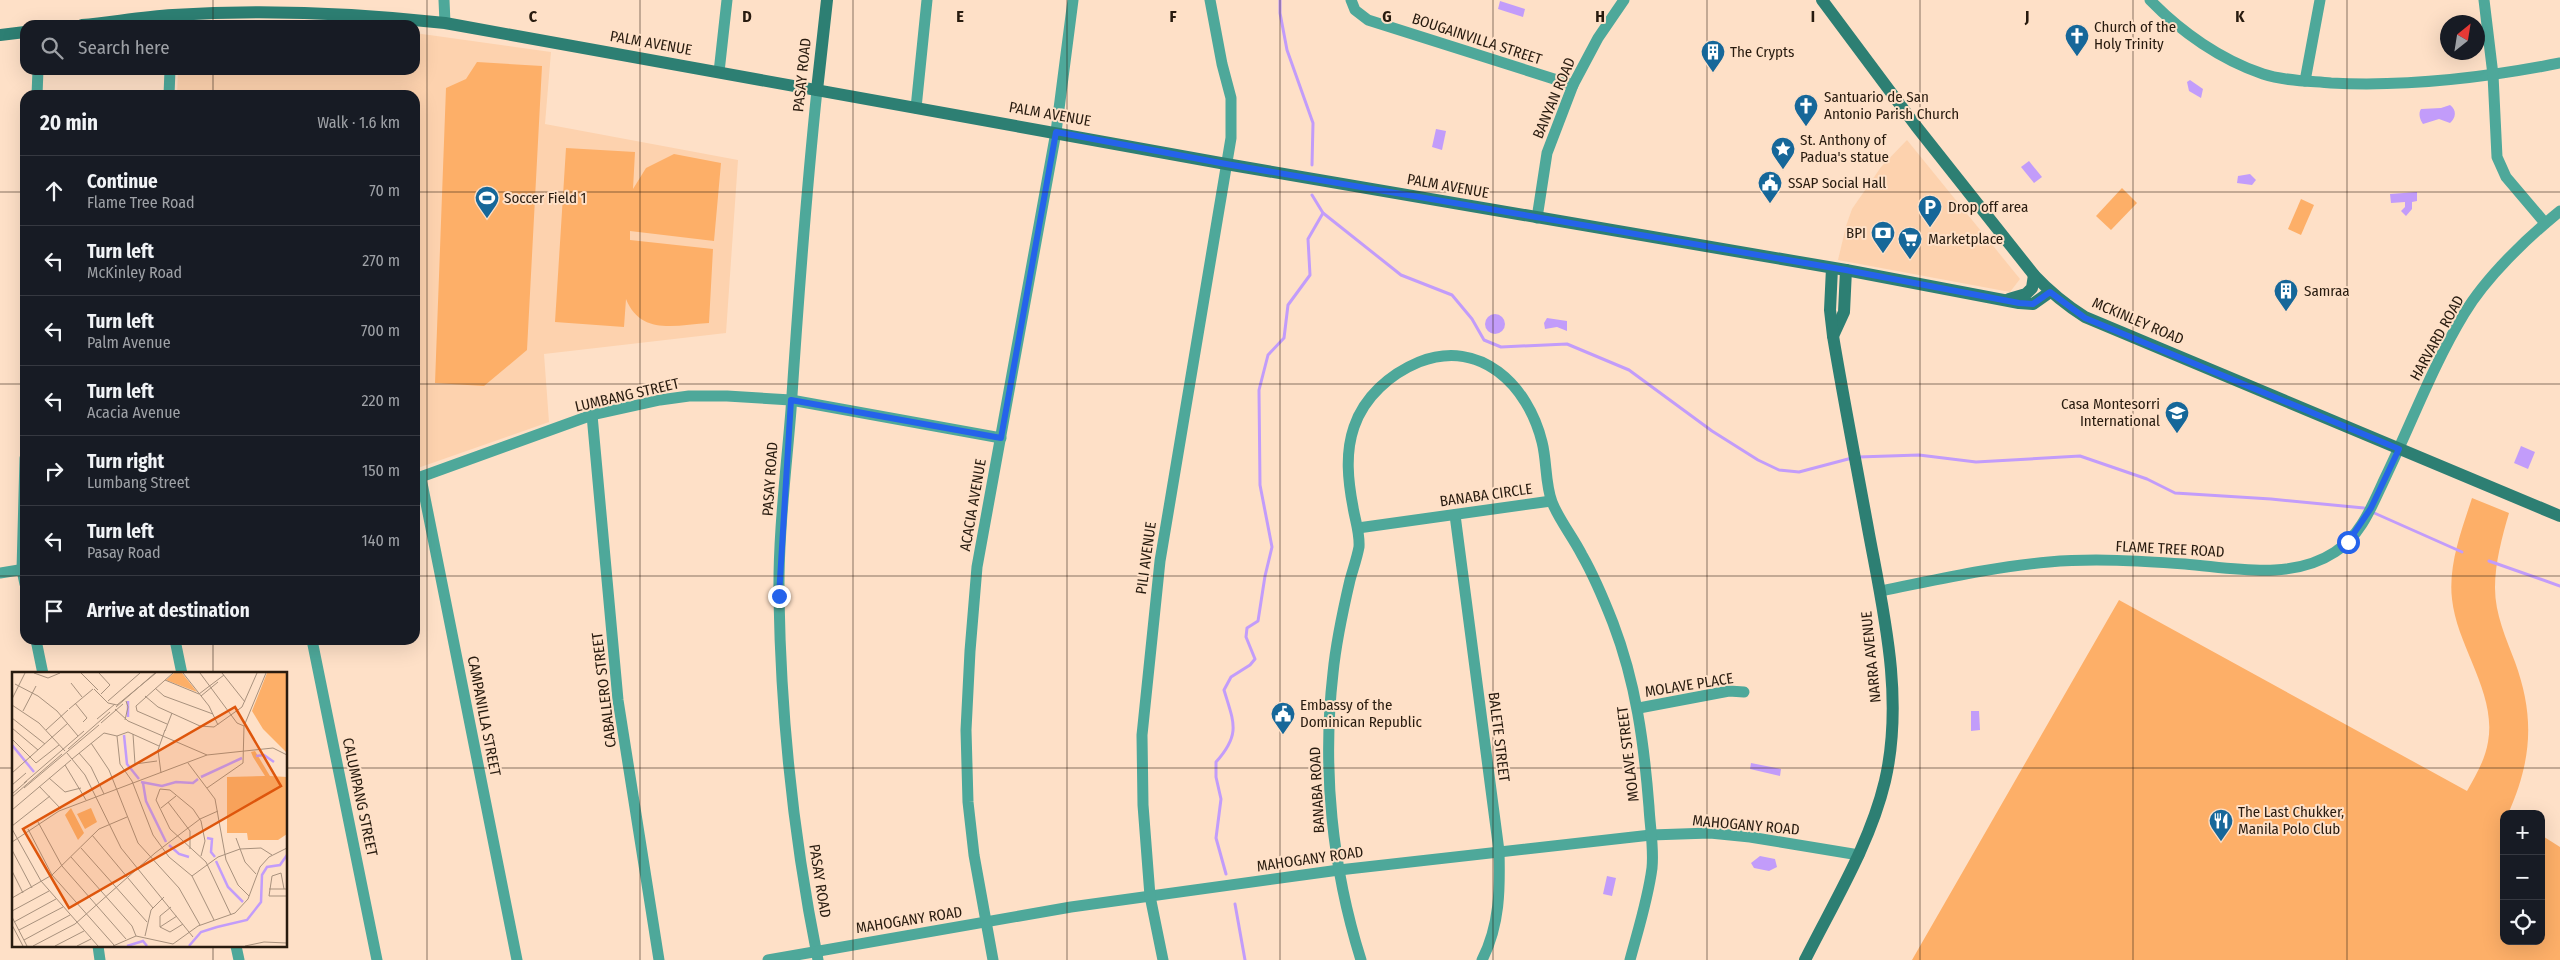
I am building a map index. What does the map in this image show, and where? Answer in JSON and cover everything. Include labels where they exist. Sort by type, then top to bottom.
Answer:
[{"type":"street","points":[[444,0],[445,23]]},
{"type":"street","points":[[719,72],[727,0]]},
{"type":"street","name":"PASAY ROAD","points":[[817,955],[795,822],[782,683],[779,596],[807,188],[826,0]]},
{"type":"street","points":[[916,108],[927,0]]},
{"type":"street","name":"ACACIA AVENUE","points":[[993,960],[968,802],[966,730],[977,567],[1056,132],[1073,0]]},
{"type":"street","name":"PILI AVENUE","points":[[1163,960],[1150,896],[1143,805],[1142,735],[1160,561],[1226,164],[1233,109],[1210,0]]},
{"type":"street","name":"BOUGAINVILLA STREET","points":[[1351,0],[1355,10],[1368,20],[1573,85]]},
{"type":"street","name":"BANYAN ROAD","points":[[1537,218],[1547,153],[1573,85],[1598,38],[1624,0]]},
{"type":"street","name":"MCKINLEY ROAD","points":[[1822,0],[1916,126],[2034,276],[2050,292],[2085,318],[2560,516]]},
{"type":"street","points":[[2150,0],[2186,32],[2224,57],[2264,74],[2305,81],[2381,86],[2493,75],[2560,63]]},
{"type":"street","points":[[2305,81],[2320,0]]},
{"type":"street","points":[[2484,0],[2493,75],[2497,157],[2506,177],[2545,223]]},
{"type":"street","name":"PALM AVENUE","points":[[172,20],[272,12],[411,20]]},
{"type":"street","name":"PALM AVENUE","points":[[420,21],[445,23],[1226,164],[1846,270],[2033,304],[2050,292]]},
{"type":"street","points":[[0,36],[20,33]]},
{"type":"street","points":[[37,90],[38,75]]},
{"type":"street","points":[[169,90],[170,75]]},
{"type":"street","name":"HARVARD ROAD","points":[[2399,449],[2430,379],[2464,313],[2491,278],[2545,223],[2560,211]]},
{"type":"street","name":"NARRA AVENUE","points":[[1805,960],[1858,855],[1885,780],[1893,728],[1892,690],[1880,591],[1833,336],[1830,310],[1832,268]]},
{"type":"street","points":[[1833,336],[1844,312],[1846,270]]},
{"type":"street","points":[[2007,299],[2026,294],[2032,288],[2034,276]]},
{"type":"street","name":"BANABA CIRCLE","points":[[1446,355],[1486,362],[1504,375],[1523,397],[1535,420],[1543,443],[1551,501],[1455,515],[1358,528],[1349,482],[1348,452],[1353,429],[1369,399],[1392,378],[1409,366],[1446,355]]},
{"type":"street","name":"LUMBANG STREET","points":[[420,477],[592,415],[660,400],[689,396],[791,400],[1001,438]]},
{"type":"street","name":"CABALLERO STREET","points":[[592,415],[618,700],[659,960]]},
{"type":"street","name":"FLAME TREE ROAD","points":[[1880,591],[1966,574],[2049,562],[2115,560],[2271,570],[2303,566],[2336,552],[2348,542],[2371,508],[2399,449]]},
{"type":"street","name":"CAMPANILLA STREET","points":[[420,488],[518,960]]},
{"type":"street","name":"MOLAVE STREET","points":[[1551,501],[1584,558],[1612,622],[1639,708],[1646,761],[1652,865],[1646,902],[1630,960]]},
{"type":"street","name":"BALETE STREET","points":[[1455,515],[1498,851],[1500,897],[1494,928],[1482,960]]},
{"type":"street","name":"BANABA ROAD","points":[[1358,528],[1359,546],[1342,616],[1333,672],[1329,773],[1344,902],[1360,960]]},
{"type":"street","points":[[0,573],[20,570]]},
{"type":"street","points":[[37,645],[43,672]]},
{"type":"street","points":[[176,645],[182,672]]},
{"type":"street","name":"CALUMPANG STREET","points":[[313,645],[377,960]]},
{"type":"street","name":"MOLAVE PLACE","points":[[1639,708],[1729,691],[1744,692]]},
{"type":"street","name":"MAHOGANY ROAD","points":[[768,960],[817,955],[1071,907],[1339,870],[1651,835],[1710,833],[1742,836],[1858,855]]},
{"type":"shaded area","points":[[1500,1],[1525,9],[1523,17],[1498,9]]},
{"type":"shaded area","points":[[420,34],[551,52],[545,124],[738,160],[726,333],[544,354],[549,422],[420,467],[420,90],[177,90],[178,75],[420,75]]},
{"type":"shaded area","name":"Soccer Field 1","points":[[477,62],[542,66],[527,350],[484,386],[435,383],[446,88],[466,79]]},
{"type":"shaded area","points":[[2190,80],[2203,89],[2201,98],[2189,91],[2187,82]]},
{"type":"shaded area","points":[[2450,105],[2454,109],[2455,114],[2454,119],[2450,123],[2439,119],[2423,124],[2421,121],[2421,109],[2441,108]]},
{"type":"shaded area","points":[[1436,129],[1446,131],[1442,150],[1432,147]]},
{"type":"shaded area","points":[[1907,140],[2020,279],[2010,292],[1838,260],[1852,209],[1881,167]]},
{"type":"shaded area","points":[[566,148],[635,152],[633,189],[646,168],[674,154],[721,163],[714,241],[630,231],[630,240],[713,249],[709,323],[661,326],[650,323],[641,319],[633,311],[626,299],[624,327],[555,322]]},
{"type":"shaded area","points":[[2029,161],[2042,177],[2034,183],[2021,167]]},
{"type":"shaded area","points":[[2250,174],[2256,180],[2252,185],[2237,183],[2238,176]]},
{"type":"shaded area","points":[[2122,188],[2137,203],[2111,230],[2096,216]]},
{"type":"shaded area","points":[[2417,192],[2417,201],[2412,202],[2412,209],[2406,216],[2401,211],[2405,207],[2405,202],[2391,203],[2390,194]]},
{"type":"shaded area","points":[[2301,199],[2314,205],[2301,235],[2288,229]]},
{"type":"shaded area","points":[[1495,314],[1502,317],[1505,324],[1502,331],[1495,334],[1488,331],[1485,324],[1488,317]]},
{"type":"shaded area","points":[[1547,318],[1567,321],[1567,331],[1557,327],[1545,329],[1544,323]]},
{"type":"shaded area","points":[[2521,446],[2535,452],[2528,469],[2514,463]]},
{"type":"shaded area","points":[[2472,498],[2509,513],[2501,541],[2495,579],[2495,598],[2526,701],[2528,738],[2526,757],[2516,794],[2510,810],[2500,810],[2500,945],[2545,945],[2545,838],[2560,847],[2560,960],[1912,960],[2119,600],[2467,791],[2485,755],[2489,724],[2482,688],[2461,635],[2452,599],[2452,573],[2460,535]]},
{"type":"shaded area","points":[[1971,711],[1979,711],[1980,730],[1971,731]]},
{"type":"shaded area","points":[[1751,763],[1781,769],[1780,776],[1750,769]]},
{"type":"shaded area","points":[[1760,856],[1775,859],[1777,867],[1769,871],[1754,868],[1751,863]]},
{"type":"shaded area","points":[[1607,876],[1616,878],[1612,896],[1603,894]]},
{"type":"waterway","points":[[1280,0],[1280,13],[1287,50],[1313,123],[1312,165]]},
{"type":"waterway","points":[[1312,195],[1323,213],[1401,275],[1452,295],[1472,319],[1484,340],[1501,347],[1567,344],[1629,370],[1712,431],[1758,460],[1779,470],[1799,472],[1852,458]]},
{"type":"waterway","points":[[1226,874],[1216,838],[1221,799],[1216,777],[1216,762],[1229,744],[1233,728],[1224,690],[1231,677],[1250,665],[1255,659],[1246,637],[1247,628],[1258,621],[1272,547],[1260,485],[1259,390],[1268,355],[1284,338],[1288,305],[1310,275],[1308,239],[1323,213]]},
{"type":"waterway","points":[[1858,457],[1919,455],[1976,462],[2080,456],[2147,479],[2175,493],[2271,499],[2364,508]]},
{"type":"waterway","points":[[2372,512],[2462,552]]},
{"type":"waterway","points":[[2489,561],[2560,586]]},
{"type":"waterway","points":[[1235,904],[1245,960]]},
{"type":"place","name":"Church of the Holy Trinity","points":[[2077,57]]},
{"type":"place","name":"The Crypts","points":[[1713,73]]},
{"type":"place","name":"Santuario de San Antonio Parish Church","points":[[1806,127]]},
{"type":"place","name":"St. Anthony of Padua's statue","points":[[1783,170]]},
{"type":"place","name":"SSAP Social Hall","points":[[1770,204]]},
{"type":"place","name":"Soccer Field 1","points":[[487,219]]},
{"type":"place","name":"Drop off area","points":[[1930,228]]},
{"type":"place","name":"BPI","points":[[1883,254]]},
{"type":"place","name":"Marketplace","points":[[1910,260]]},
{"type":"place","name":"Samraa","points":[[2286,312]]},
{"type":"place","name":"Casa Montesorri International","points":[[2177,434]]},
{"type":"place","name":"Embassy of the Dominican Republic","points":[[1283,735]]},
{"type":"place","name":"The Last Chukker, Manila Polo Club","points":[[2221,842]]},
{"type":"route","points":[[779,596],[791,400],[1001,438],[1039,217],[1056,132],[1226,164],[1846,270],[2007,299],[2019,303],[2033,304],[2050,292],[2085,318],[2399,449],[2371,508],[2348,542]]}]
